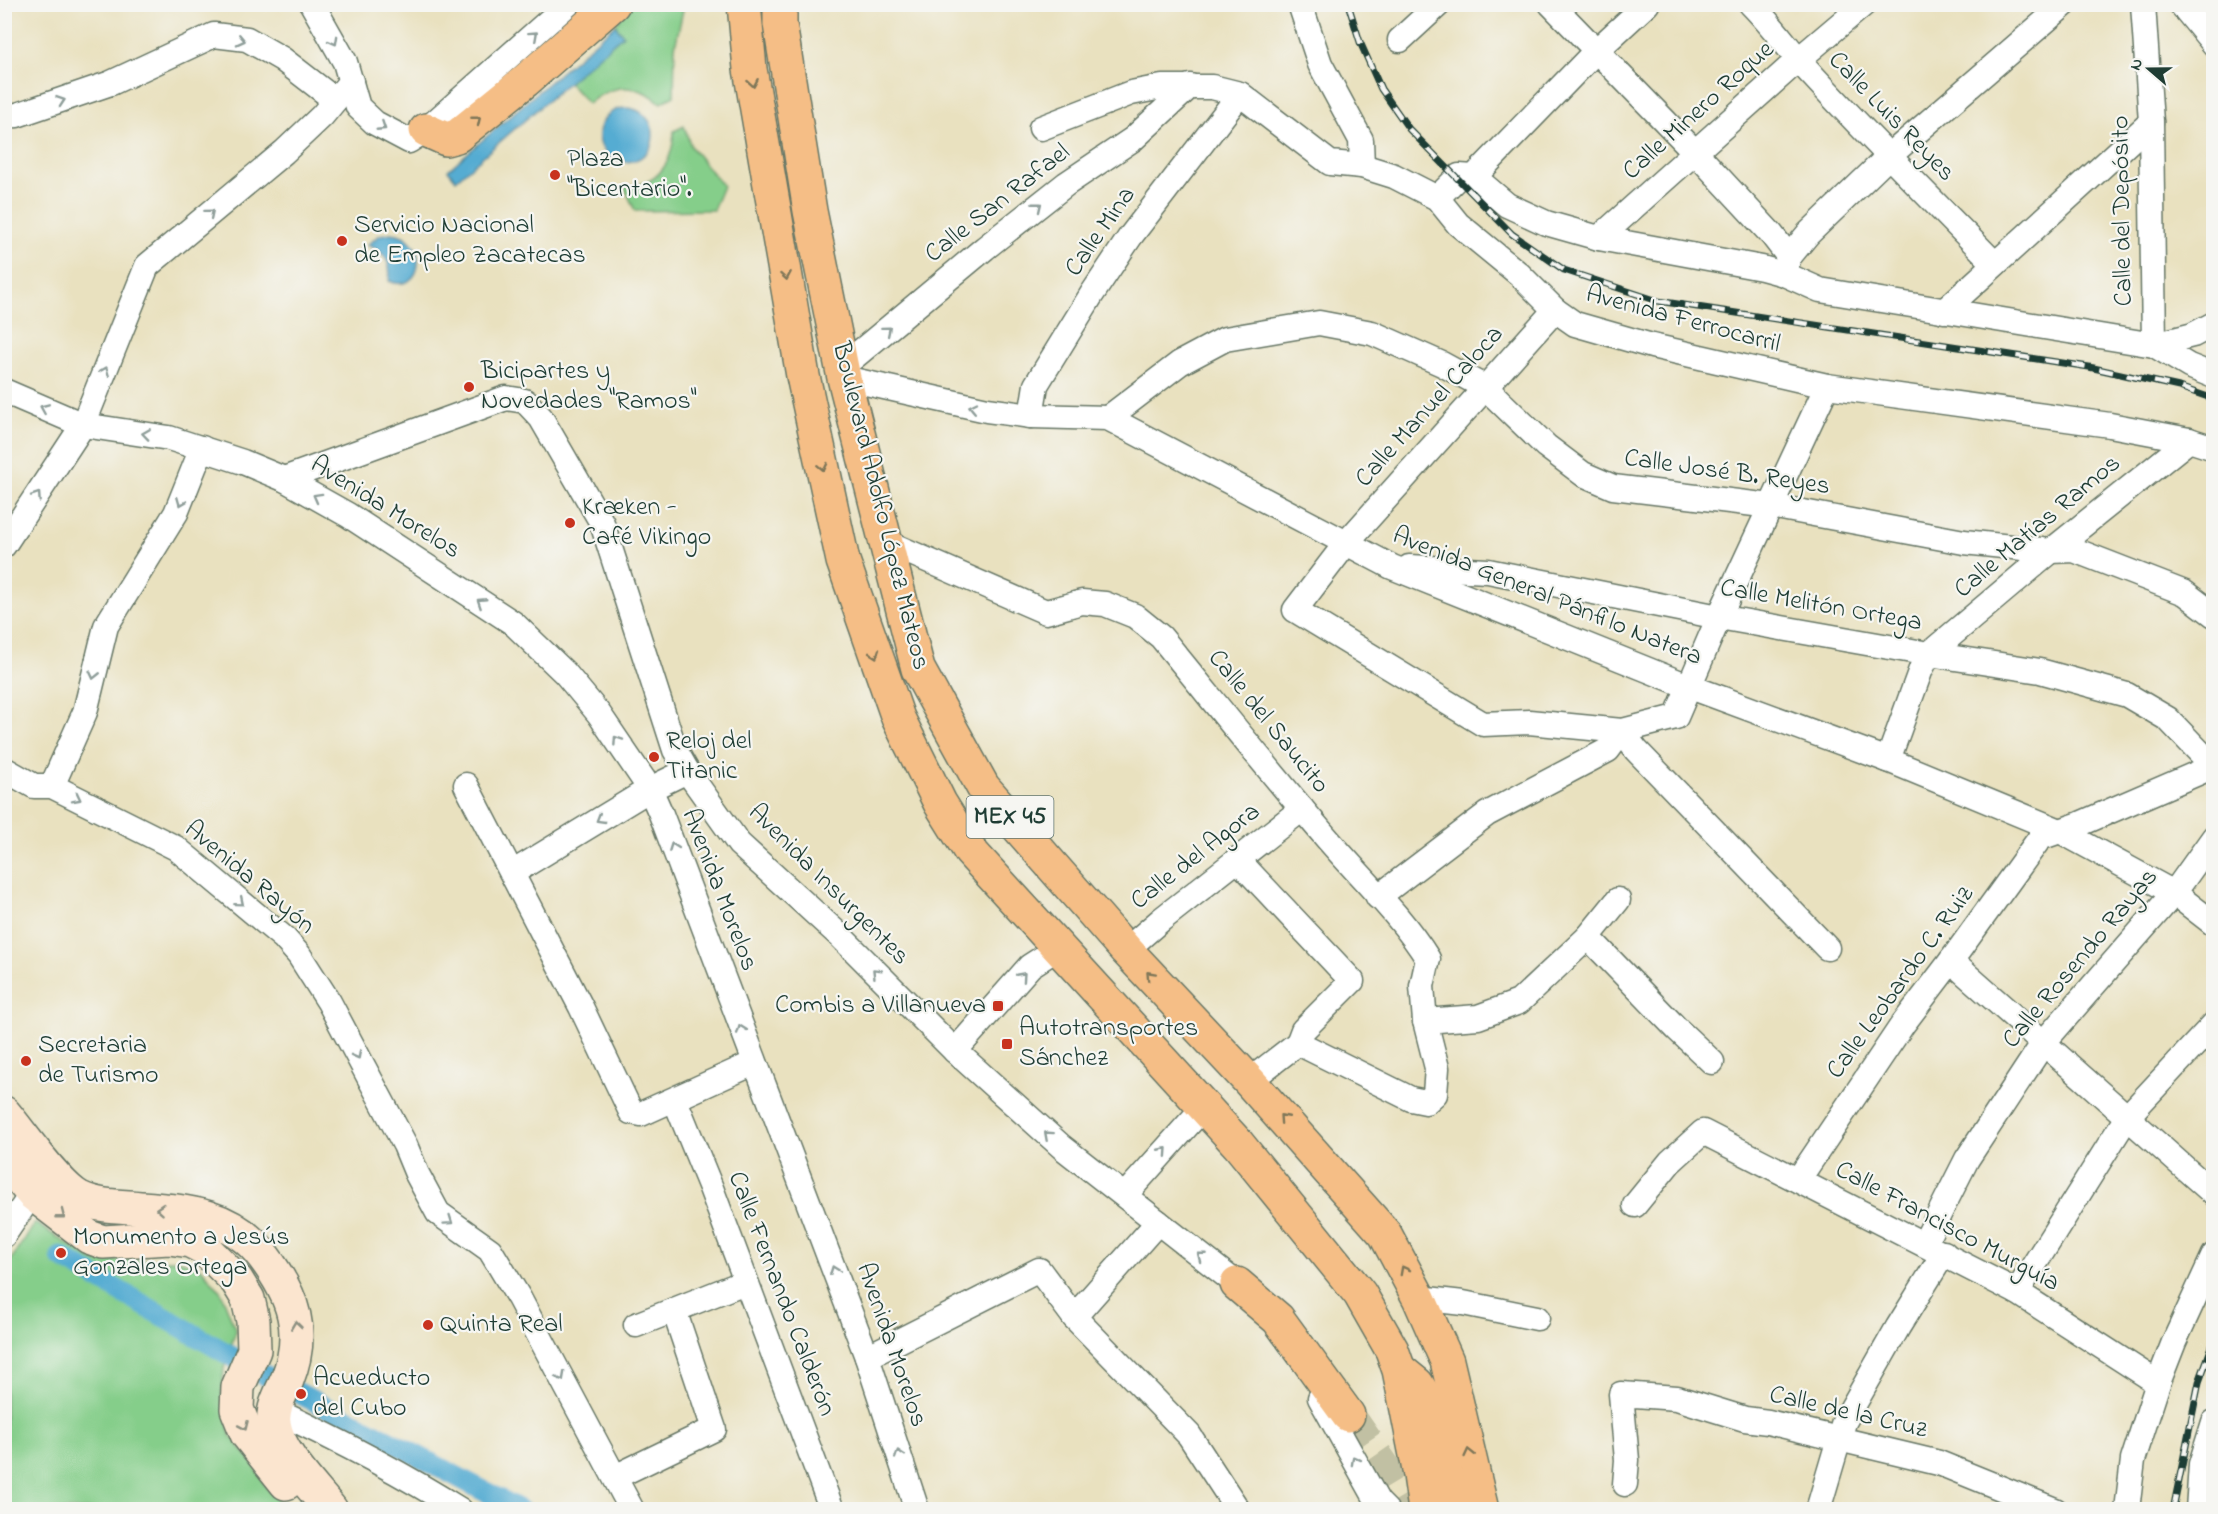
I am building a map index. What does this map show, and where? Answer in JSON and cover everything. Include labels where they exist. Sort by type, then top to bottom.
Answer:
[{"type":"main road","points":[[426,130],[446,139],[457,136],[525,81],[613,4]]},
{"type":"main road","name":"Boulevard Adolfo López Mateos","points":[[786,11],[810,211],[843,373],[918,669],[983,787],[1126,950],[1249,1081],[1385,1234],[1419,1298],[1447,1361],[1482,1509]]},
{"type":"main road","name":"Boulevard Adolfo López Mateos","points":[[745,20],[803,376],[843,561],[898,718],[940,803],[970,851],[1238,1144],[1360,1294],[1392,1350],[1399,1370],[1425,1509]]},
{"type":"main road","points":[[810,292],[861,543],[877,593],[894,629],[918,669]]},
{"type":"main road","points":[[1237,1284],[1278,1319],[1348,1415]]},
{"type":"main road","points":[[1399,1370],[1417,1384],[1432,1409],[1453,1509]]},
{"type":"street","points":[[312,4],[345,62],[358,107],[375,123],[409,141],[426,130],[568,4]]},
{"type":"street","points":[[735,4],[745,20]]},
{"type":"street","points":[[1300,4],[1320,64],[1361,140],[1362,166]]},
{"type":"street","points":[[1401,40],[1439,4]]},
{"type":"street","points":[[1551,4],[1772,235],[1786,266],[1820,290],[2154,345],[2188,366],[2214,376]]},
{"type":"street","points":[[1474,177],[1596,51],[1647,4]]},
{"type":"street","name":"Calle Minero Roque","points":[[1599,238],[1864,4]]},
{"type":"street","points":[[1786,266],[1808,234],[1888,157],[2065,4]]},
{"type":"street","name":"Calle del Depósito","points":[[2143,4],[2151,123],[2154,345]]},
{"type":"street","points":[[2181,4],[2214,44]]},
{"type":"street","name":"Calle Luis Reyes","points":[[1764,9],[1798,60],[1888,157],[1995,264]]},
{"type":"street","points":[[4,116],[17,115],[111,83],[214,35],[247,39],[282,59],[335,100]]},
{"type":"street","points":[[4,545],[83,425],[147,266],[284,152],[322,116],[351,81]]},
{"type":"street","name":"Calle San Rafael","points":[[843,373],[986,248],[1066,184],[1132,139],[1190,86]]},
{"type":"street","points":[[1041,128],[1131,93],[1162,87],[1212,87],[1240,94]]},
{"type":"street","name":"Avenida Ferrocarril","points":[[1240,94],[1330,163],[1362,166],[1394,176],[1437,198],[1458,224],[1519,274],[1555,310],[1575,324],[1652,346],[1827,386],[2110,424],[2189,440],[2214,448]]},
{"type":"street","name":"Calle Mina","points":[[1031,416],[1036,385],[1092,294],[1130,237],[1240,94]]},
{"type":"street","points":[[1944,311],[2151,123]]},
{"type":"street","points":[[1437,198],[1459,176],[1474,177],[1507,205],[1546,224],[1599,238],[1762,268],[1786,266]]},
{"type":"street","name":"Calle Manuel Caloca","points":[[1555,310],[1347,542],[1295,610],[1483,724],[1529,722],[1622,731]]},
{"type":"street","name":"Calle José B. Reyes","points":[[1108,418],[1180,363],[1225,339],[1319,323],[1372,333],[1442,364],[1486,388],[1545,446],[1583,474],[1613,487],[1771,506],[1964,542],[2051,551],[2074,550],[2185,593],[2214,615]]},
{"type":"street","points":[[2154,345],[2193,335],[2214,324]]},
{"type":"street","name":"Avenida General Pánfilo Natera","points":[[843,373],[987,410],[1031,416],[1108,418],[1392,567],[1688,686],[1888,760],[2060,831],[2174,893],[2214,924]]},
{"type":"street","points":[[1378,897],[1487,814],[1608,750],[1622,731],[1676,717],[1719,617],[1827,386]]},
{"type":"street","name":"Avenida Morelos","points":[[4,391],[83,425],[169,438],[243,462],[285,479],[348,515],[513,623],[572,681],[599,714],[650,789],[867,1357],[917,1509]]},
{"type":"street","name":"Avenida Insurgentes","points":[[285,479],[506,398],[525,401],[541,418],[602,523],[675,750],[687,771],[739,844],[839,935],[955,1051],[1062,1147],[1237,1284],[1322,1400],[1378,1502],[1386,1509]]},
{"type":"street","name":"Calle Matías Ramos","points":[[1888,760],[1921,669],[1929,654],[2051,551],[2189,440]]},
{"type":"street","points":[[52,786],[85,712],[106,626],[176,513],[202,448]]},
{"type":"street","name":"Calle del Saucito","points":[[886,542],[1046,612],[1082,602],[1105,604],[1136,616],[1161,637],[1302,809],[1410,931],[1428,959],[1422,986],[1425,1021],[1437,1068],[1435,1094],[1426,1102],[1411,1099],[1298,1043]]},
{"type":"street","name":"Calle Melitón Ortega","points":[[1392,567],[1488,571],[1719,617],[2040,671],[2127,695],[2168,719],[2213,766]]},
{"type":"street","points":[[1622,731],[1636,750],[1827,948]]},
{"type":"street","name":"Calle Leobardo C. Ruiz","points":[[1798,1180],[1903,1024],[1951,962],[2040,838],[2080,825],[2213,766]]},
{"type":"street","name":"Avenida Rayón","points":[[4,769],[34,786],[52,786],[176,848],[284,938],[299,955],[329,1002],[405,1145],[417,1174],[438,1213],[490,1250],[519,1298],[632,1509]]},
{"type":"street","points":[[512,873],[650,789],[687,771]]},
{"type":"street","points":[[466,785],[581,1007],[631,1112],[642,1114],[754,1063]]},
{"type":"street","name":"Calle del Agora","points":[[1126,950],[1302,809]]},
{"type":"street","name":"Calle Rosendo Rayas","points":[[1818,1509],[1844,1422],[1898,1327],[1934,1249],[1967,1159],[2044,1042],[2174,893],[2214,837]]},
{"type":"street","points":[[1237,859],[1352,981],[1304,1030],[1298,1043],[1249,1081]]},
{"type":"street","points":[[1425,1021],[1478,1017],[1519,1002],[1588,937],[1618,900]]},
{"type":"street","points":[[1588,937],[1712,1062]]},
{"type":"street","points":[[955,1051],[1030,966],[1058,948]]},
{"type":"street","points":[[1951,962],[2214,1194]]},
{"type":"street","points":[[2017,1292],[2127,1117],[2214,1024]]},
{"type":"street","name":"Calle Fernando Calderón","points":[[675,1100],[711,1188],[832,1509]]},
{"type":"street","points":[[1125,1195],[1203,1108]]},
{"type":"street","points":[[4,1113],[40,1180],[89,1237],[103,1242],[169,1239],[190,1241],[204,1248],[237,1281],[248,1299],[253,1321],[254,1350],[238,1387],[237,1409],[247,1434],[309,1509]]},
{"type":"street","name":"Calle Francisco Murguía","points":[[1635,1205],[1670,1162],[1703,1131],[2017,1292],[2158,1383]]},
{"type":"street","points":[[4,1160],[40,1180],[102,1205],[183,1211],[214,1218],[227,1224],[256,1248],[265,1258],[290,1301],[296,1322],[294,1362],[274,1410],[274,1424],[281,1444],[332,1509]]},
{"type":"street","points":[[4,1235],[40,1180]]},
{"type":"street","points":[[1074,1317],[1158,1222]]},
{"type":"street","points":[[2127,1509],[2133,1460],[2158,1383],[2214,1255]]},
{"type":"street","points":[[867,1357],[1039,1270],[1074,1317],[1189,1435],[1238,1509]]},
{"type":"street","points":[[636,1325],[745,1282]]},
{"type":"street","points":[[1419,1298],[1463,1303],[1537,1318]]},
{"type":"street","points":[[615,1476],[714,1429],[674,1311]]},
{"type":"street","name":"Calle de la Cruz","points":[[1626,1484],[1627,1460],[1622,1394],[1677,1398],[1744,1419],[1768,1422],[1939,1463],[2055,1509]]},
{"type":"street","points":[[274,1410],[347,1444],[460,1509]]},
{"type":"street","points":[[2198,1509],[2202,1464],[2214,1422]]},
{"type":"street","points":[[1402,1509],[1411,1502],[1420,1475]]},
{"type":"green space","points":[[622,5],[684,5],[675,47],[674,96],[661,103],[643,91],[624,88],[606,92],[588,104],[568,82],[623,35],[615,25],[624,13]]},
{"type":"green space","points":[[684,126],[691,147],[723,186],[713,210],[635,211],[624,186],[646,182],[661,170],[671,153],[674,131]]},
{"type":"green space","points":[[35,1223],[93,1260],[179,1260],[201,1268],[221,1292],[236,1331],[224,1368],[222,1394],[230,1435],[253,1463],[266,1487],[286,1509],[5,1510],[5,1269]]},
{"type":"water","points":[[615,25],[623,35],[456,180],[448,170]]},
{"type":"water","points":[[626,108],[636,110],[645,116],[651,125],[653,135],[651,145],[645,154],[636,160],[626,162],[616,160],[607,154],[601,145],[599,135],[601,125],[607,116],[616,110]]},
{"type":"water","points":[[391,233],[404,237],[417,253],[416,273],[410,280],[401,283],[389,281],[390,275],[386,259],[367,245],[380,235]]},
{"type":"waterway","name":"Acueducto del Cubo","points":[[61,1257],[257,1371],[520,1510]]},
{"type":"tunnel","points":[[1348,1415],[1411,1510]]},
{"type":"railway","points":[[1348,4],[1360,42],[1381,89],[1409,129],[1512,234],[1564,270],[1658,301],[2089,367],[2179,387],[2214,399]]},
{"type":"railway","points":[[2173,1510],[2199,1382],[2214,1341]]},
{"type":"place","name":"Plaza \"Bicentario\".","points":[[555,175]]},
{"type":"place","name":"Servicio Nacional de Empleo Zacatecas","points":[[342,241]]},
{"type":"place","name":"Bicipartes y Novedades \"Ramos\"","points":[[469,387]]},
{"type":"place","name":"Kræken - Café Vikingo","points":[[570,523]]},
{"type":"place","name":"Reloj del Titanic","points":[[654,757]]},
{"type":"place","name":"Combis a Villanueva","points":[[998,1006]]},
{"type":"place","name":"Autotransportes Sánchez","points":[[1007,1044]]},
{"type":"place","name":"Secretaria de Turismo","points":[[26,1061]]},
{"type":"place","name":"Monumento a Jesús Gonzales Ortega","points":[[61,1253]]},
{"type":"place","name":"Quinta Real","points":[[428,1325]]},
{"type":"place","name":"Acueducto del Cubo","points":[[301,1394]]}]
